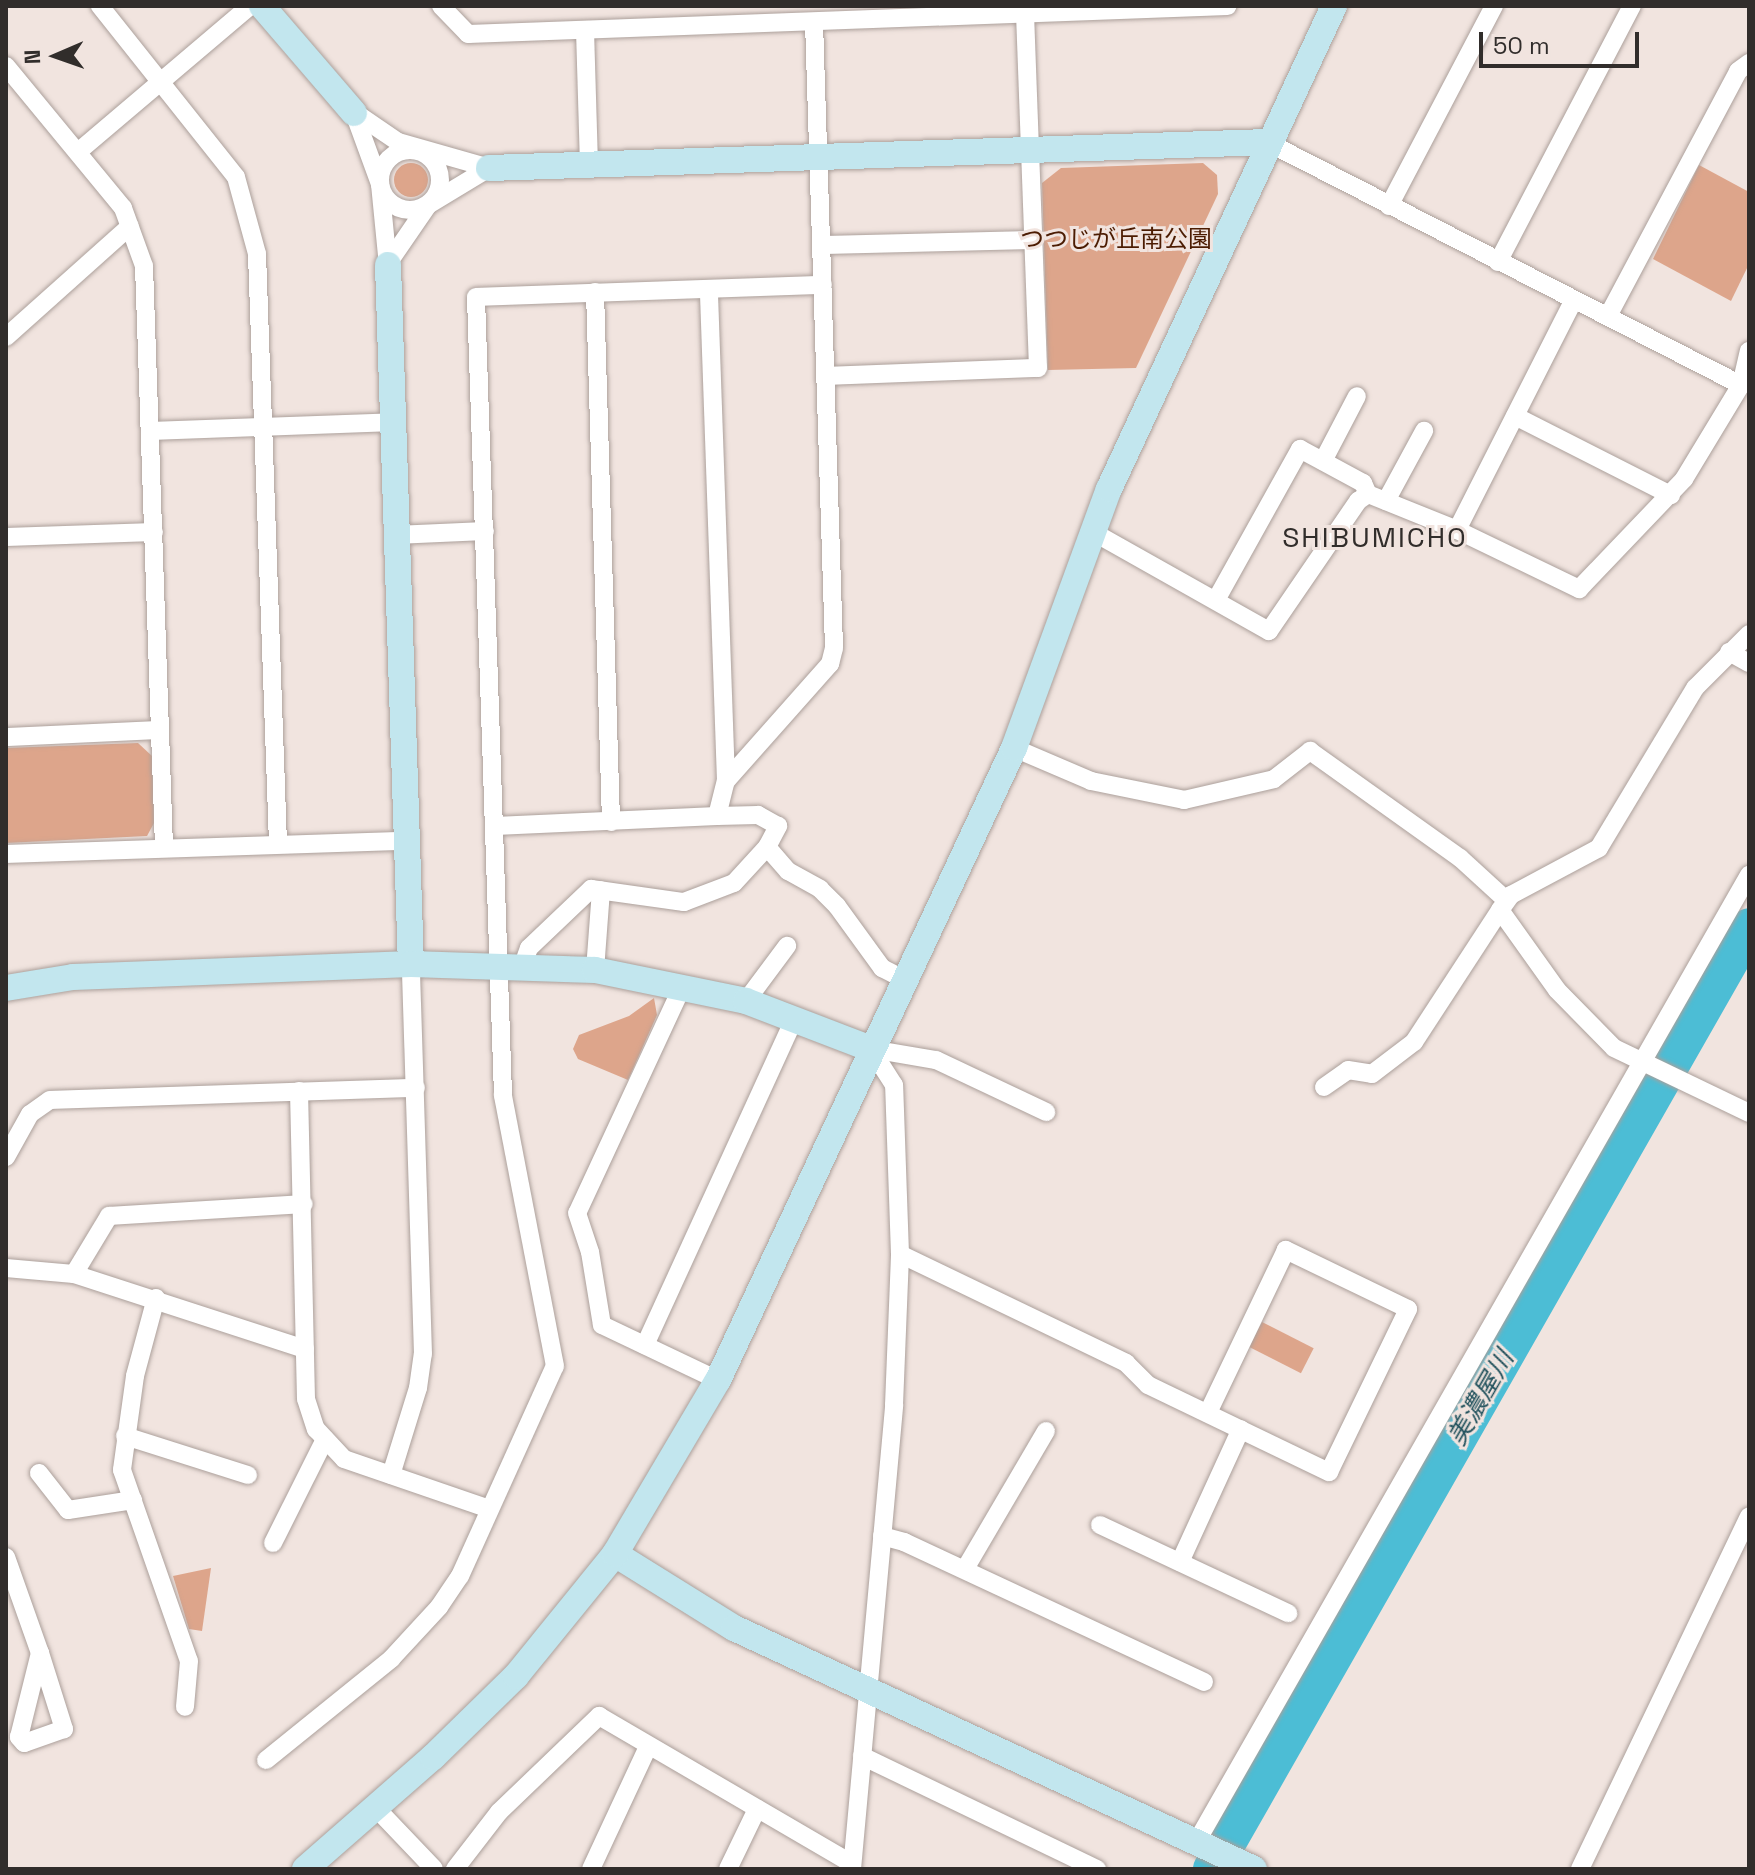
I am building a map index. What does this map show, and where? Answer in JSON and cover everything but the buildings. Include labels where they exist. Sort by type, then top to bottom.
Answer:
[{"type":"street","points":[[100,6],[164,80],[236,177],[257,254],[266,426],[278,844]]},
{"type":"street","points":[[79,151],[250,6]]},
{"type":"street","points":[[262,6],[354,113],[420,150],[439,174],[428,205],[388,265]]},
{"type":"street","points":[[441,6],[468,34],[814,22],[909,12],[1227,6]]},
{"type":"street","points":[[305,1869],[376,1808],[516,1676],[615,1554],[718,1380],[871,1049],[908,981],[1014,748],[1093,532],[1267,142],[1334,6]]},
{"type":"street","points":[[1389,206],[1494,6]]},
{"type":"street","points":[[1498,262],[1632,6]]},
{"type":"street","points":[[827,376],[1038,368],[1025,11]]},
{"type":"street","points":[[726,781],[833,657],[827,376],[814,22]]},
{"type":"street","points":[[585,30],[589,164]]},
{"type":"street","points":[[1608,316],[1738,71],[1749,63]]},
{"type":"street","points":[[6,66],[79,151],[130,226],[144,266],[164,848]]},
{"type":"street","points":[[354,113],[380,184],[394,207],[410,211],[428,205],[489,168]]},
{"type":"street","points":[[391,1475],[418,1388],[423,1354],[416,1088],[404,841],[388,265],[380,184],[388,158],[399,150],[420,150],[489,168],[819,154],[1267,142],[1741,385]]},
{"type":"street","points":[[6,337],[130,226]]},
{"type":"street","points":[[823,245],[1033,240]]},
{"type":"street","points":[[266,1760],[411,1641],[460,1576],[486,1508],[555,1366],[506,1123],[510,967],[495,826],[476,297],[823,285]]},
{"type":"street","points":[[709,289],[726,781],[717,816]]},
{"type":"street","points":[[595,292],[611,822]]},
{"type":"street","points":[[1457,530],[1573,301]]},
{"type":"street","points":[[1216,600],[1300,449],[1363,483],[1368,494],[1457,530],[1579,589],[1671,495],[1741,385],[1749,351]]},
{"type":"street","points":[[1323,461],[1357,396]]},
{"type":"street","points":[[1515,416],[1671,495]]},
{"type":"street","points":[[152,431],[392,422]]},
{"type":"street","points":[[1386,501],[1424,431]]},
{"type":"street","points":[[1093,532],[1269,631],[1358,501],[1368,494]]},
{"type":"street","points":[[395,535],[485,531]]},
{"type":"street","points":[[6,537],[154,532]]},
{"type":"street","points":[[1324,1087],[1348,1070],[1372,1074],[1414,1042],[1503,905],[1599,848],[1695,688],[1749,634]]},
{"type":"street","points":[[1729,652],[1749,663]]},
{"type":"street","points":[[6,737],[160,730]]},
{"type":"street","points":[[1014,748],[1091,781],[1184,800],[1274,779],[1310,751],[1460,858],[1503,905],[1557,990],[1614,1048],[1749,1113]]},
{"type":"street","points":[[495,826],[758,815],[778,826],[767,847],[734,883],[701,899],[663,902],[591,889],[510,967]]},
{"type":"street","points":[[6,854],[404,841]]},
{"type":"street","points":[[767,847],[788,871],[820,889],[837,906],[882,968],[908,981]]},
{"type":"street","points":[[1197,1841],[1645,1062],[1749,875]]},
{"type":"street","points":[[595,970],[601,890]]},
{"type":"street","points":[[746,1001],[787,946]]},
{"type":"street","points":[[6,988],[73,977],[411,964],[595,970],[683,985],[746,1001],[795,1017],[871,1049],[936,1060],[1046,1112]]},
{"type":"street","points":[[683,985],[577,1213],[590,1252],[602,1325],[718,1380]]},
{"type":"street","points":[[645,1345],[795,1017]]},
{"type":"street","points":[[455,1869],[499,1812],[599,1716],[852,1866],[882,1536],[900,1254],[894,1085],[871,1049]]},
{"type":"street","points":[[6,1157],[30,1114],[50,1100],[416,1088]]},
{"type":"street","points":[[299,1091],[304,1204],[306,1399],[325,1439],[344,1459],[486,1508]]},
{"type":"street","points":[[74,1274],[109,1216],[304,1204]]},
{"type":"street","points":[[900,1254],[1126,1363],[1148,1385],[1329,1472],[1408,1309],[1286,1250],[1208,1413]]},
{"type":"street","points":[[6,1268],[74,1274],[156,1298],[305,1349]]},
{"type":"street","points":[[156,1298],[125,1436],[122,1470],[189,1661],[185,1707]]},
{"type":"street","points":[[1180,1562],[1241,1429]]},
{"type":"street","points":[[965,1569],[1046,1431]]},
{"type":"street","points":[[125,1436],[248,1475]]},
{"type":"street","points":[[273,1543],[325,1439]]},
{"type":"street","points":[[39,1473],[68,1510],[133,1500]]},
{"type":"street","points":[[1580,1869],[1749,1516]]},
{"type":"street","points":[[1100,1525],[1288,1613]]},
{"type":"street","points":[[882,1536],[965,1569],[1204,1682]]},
{"type":"street","points":[[615,1554],[734,1628],[868,1687],[1250,1867]]},
{"type":"street","points":[[6,1557],[40,1653]]},
{"type":"street","points":[[591,1869],[648,1747]]},
{"type":"street","points":[[862,1756],[1097,1869]]},
{"type":"street","points":[[376,1808],[434,1869]]},
{"type":"street","points":[[728,1869],[757,1809]]},
{"type":"green space","points":[[411,163],[423,168],[428,180],[423,192],[411,197],[399,192],[394,180],[399,168]]},
{"type":"green space","name":"つつじが丘南公園","points":[[1203,163],[1217,175],[1218,194],[1136,368],[1048,370],[1042,183],[1061,168]]},
{"type":"green space","points":[[1699,165],[1749,192],[1749,264],[1731,301],[1653,259]]},
{"type":"green space","points":[[138,743],[152,756],[154,823],[147,836],[6,843],[6,748]]},
{"type":"green space","points":[[654,998],[657,1015],[628,1080],[578,1059],[573,1049],[579,1035],[629,1016]]},
{"type":"green space","points":[[1262,1322],[1314,1348],[1301,1373],[1249,1347]]},
{"type":"green space","points":[[211,1568],[202,1631],[189,1629],[173,1576]]},
{"type":"waterway","name":"美濃屋川","points":[[1212,1869],[1749,927]]},
{"type":"district","name":"SHIBUMICHO","points":[[1375,537]]}]
